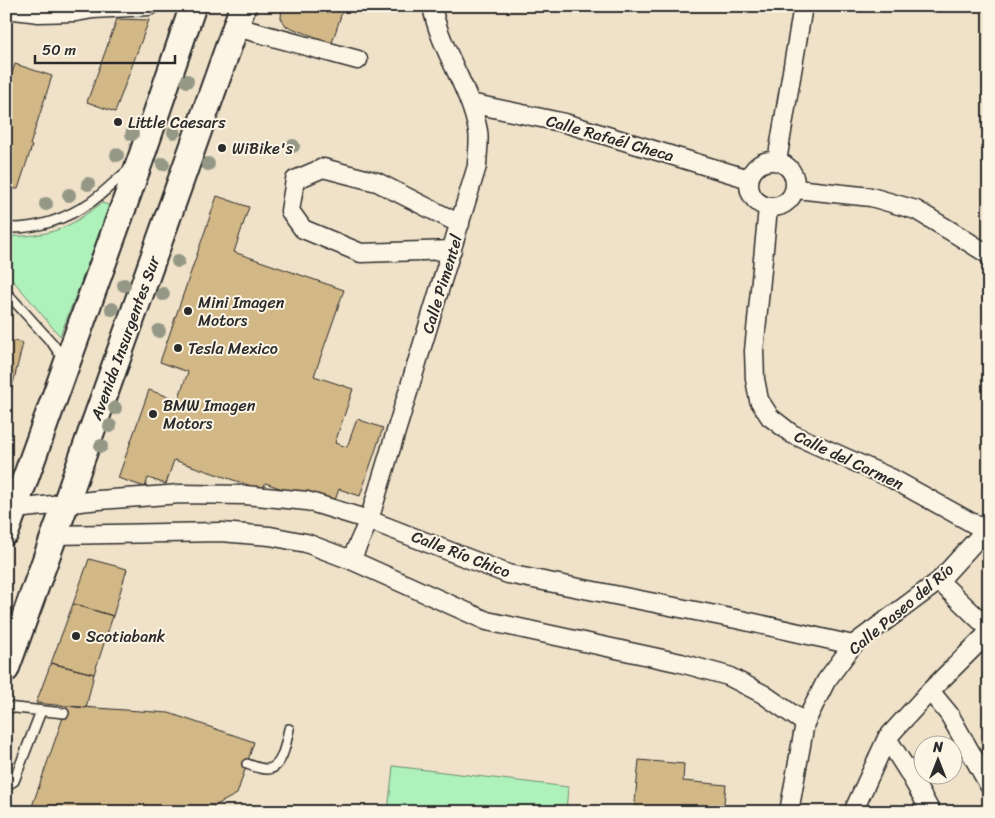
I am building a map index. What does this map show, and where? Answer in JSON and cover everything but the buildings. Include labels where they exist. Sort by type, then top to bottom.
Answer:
[{"type":"main road","points":[[9,517],[140,161],[193,6]]},
{"type":"main road","name":"Avenida Insurgentes Sur","points":[[6,668],[239,17]]},
{"type":"street","points":[[6,9],[46,13],[149,6]]},
{"type":"street","points":[[179,6],[193,6]]},
{"type":"street","name":"Calle Pimentel","points":[[352,557],[367,524],[477,166],[478,132],[470,103],[435,22],[432,6]]},
{"type":"street","points":[[777,161],[803,6]]},
{"type":"street","points":[[239,17],[358,60]]},
{"type":"street","name":"Calle Rafaél Checa","points":[[470,103],[565,123],[749,179]]},
{"type":"street","points":[[777,161],[792,171],[796,180],[796,189],[786,204],[777,208],[768,208],[759,204],[752,197],[749,179],[753,170],[759,164],[777,161]]},
{"type":"street","points":[[452,250],[361,253],[303,229],[290,211],[295,180],[323,168],[377,182],[460,224]]},
{"type":"street","points":[[796,189],[871,197],[916,210],[989,255]]},
{"type":"street","name":"Calle del Carmen","points":[[768,208],[754,351],[755,379],[759,400],[770,417],[792,434],[891,478],[987,528]]},
{"type":"street","name":"Calle Río Chico","points":[[9,517],[66,503],[181,494],[245,495],[307,501],[508,574],[741,620],[854,645]]},
{"type":"street","name":"Calle Paseo del Río","points":[[789,812],[805,723],[826,681],[854,645],[939,581],[987,528]]},
{"type":"street","points":[[55,535],[221,532],[270,536],[306,543],[352,557],[487,621],[681,663],[728,676],[763,694],[805,723]]},
{"type":"street","points":[[853,812],[887,738],[989,631],[939,581]]},
{"type":"street","points":[[930,691],[949,714],[989,785]]},
{"type":"street","points":[[887,738],[931,812]]},
{"type":"lane","points":[[6,228],[34,226],[71,213],[92,201],[140,161]]},
{"type":"lane","points":[[6,292],[67,363]]},
{"type":"lane","points":[[6,707],[64,713]]},
{"type":"lane","points":[[6,786],[14,781],[41,711]]},
{"type":"lane","points":[[246,764],[268,769],[274,767],[280,761],[289,728]]},
{"type":"green space","points":[[102,203],[111,206],[60,336],[6,274],[6,236],[35,235],[62,228]]},
{"type":"green space","points":[[393,766],[568,787],[566,812],[388,812]]},
{"type":"place","name":"Little Caesars","points":[[118,122]]},
{"type":"place","name":"WiBike's","points":[[222,148]]},
{"type":"place","name":"Mini Imagen Motors","points":[[188,311]]},
{"type":"place","name":"Tesla Mexico","points":[[178,348]]},
{"type":"place","name":"BMW Imagen Motors","points":[[153,414]]},
{"type":"place","name":"Scotiabank","points":[[76,636]]}]
